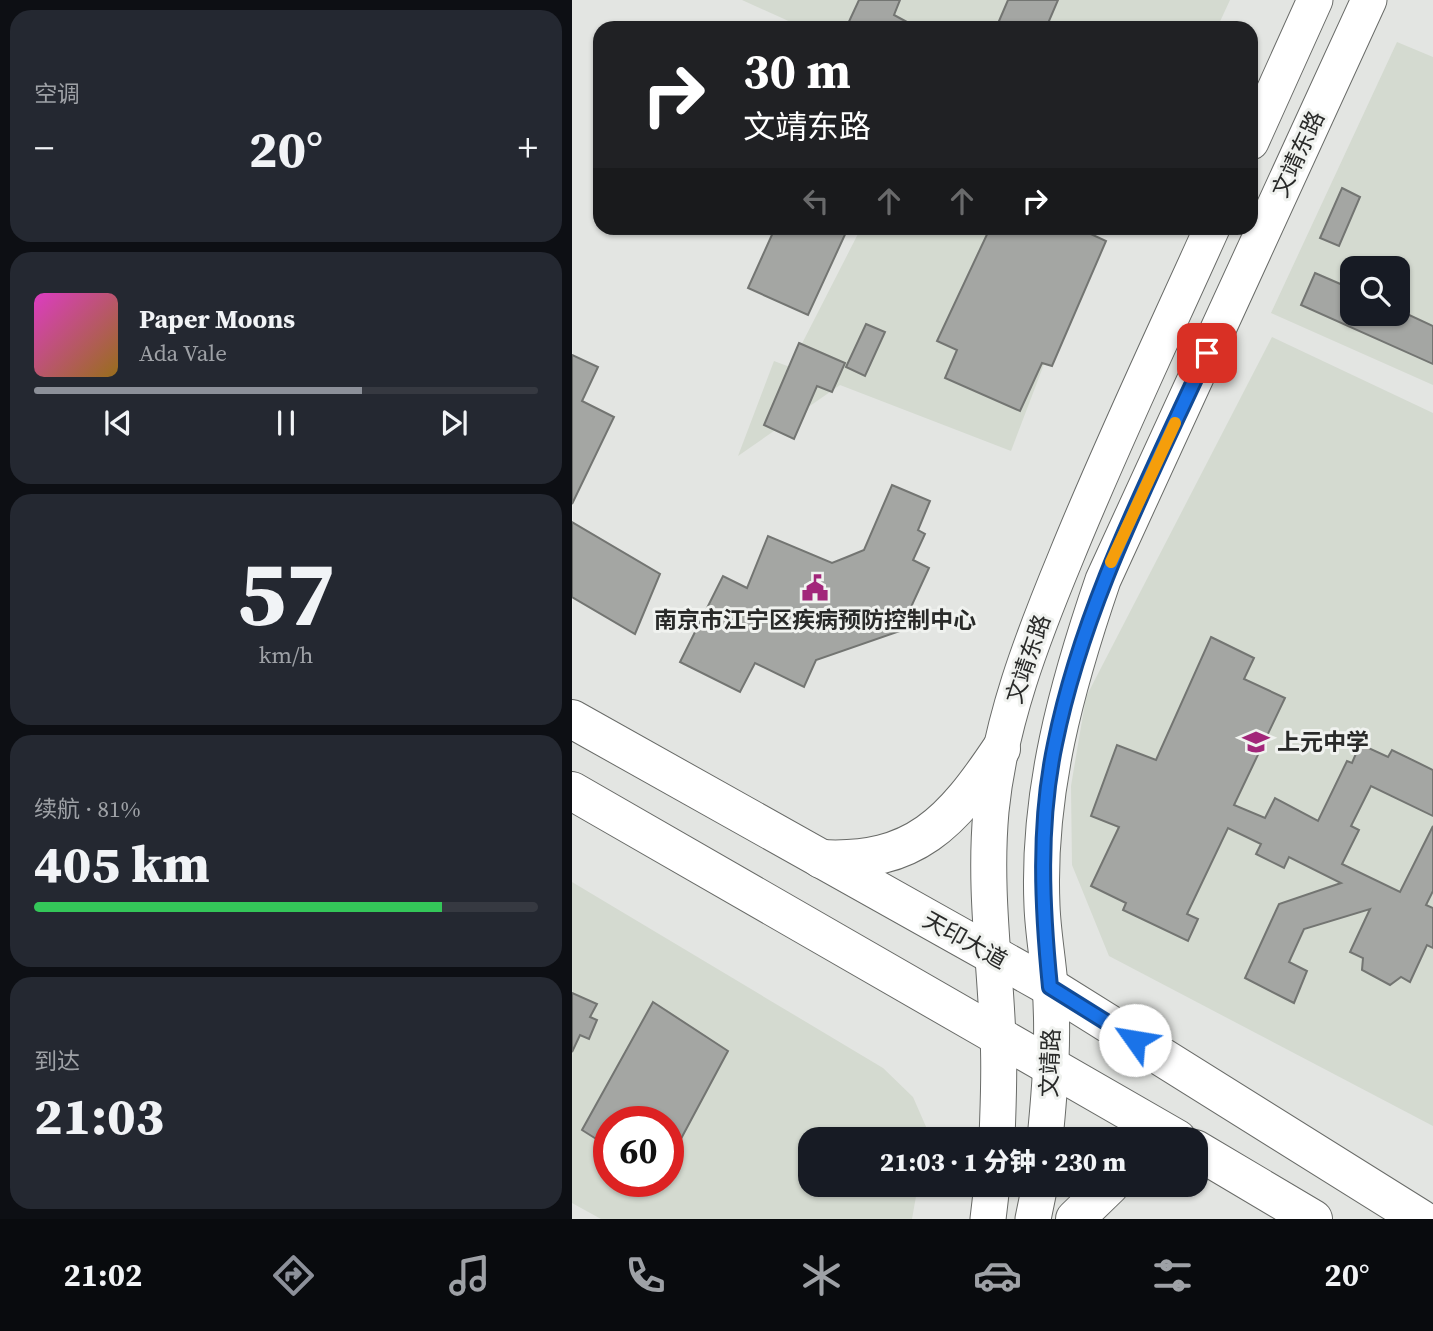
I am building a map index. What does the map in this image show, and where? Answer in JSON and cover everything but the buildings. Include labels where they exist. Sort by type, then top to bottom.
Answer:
[{"type":"main road","name":"文靖东路","points":[[1258,126],[1315,0]]},
{"type":"main road","name":"文靖东路","points":[[1050,987],[1042,906],[1044,824],[1054,745],[1076,660],[1103,580],[1369,0]]},
{"type":"main road","name":"文靖东路","points":[[998,1039],[990,954],[988,881],[991,810],[1001,749],[1013,700],[1048,600],[1084,512],[1209,235]]},
{"type":"main road","name":"天印大道","points":[[572,719],[1050,987],[1421,1219]]},
{"type":"main road","points":[[821,859],[854,861],[886,853],[934,830],[966,800],[1001,749]]},
{"type":"main road","points":[[572,791],[998,1039],[1156,1127]]},
{"type":"main road","name":"文靖路","points":[[1046,1127],[1052,1068],[1050,987]]},
{"type":"main road","points":[[997,1127],[998,1039]]},
{"type":"main road","points":[[1208,1161],[1313,1219]]},
{"type":"main road","points":[[988,1219],[991,1197]]},
{"type":"main road","points":[[1033,1219],[1038,1197]]},
{"type":"main road","points":[[1075,1219],[1098,1197]]},
{"type":"shaded area","points":[[742,0],[1230,0],[1220,21],[788,21]]},
{"type":"shaded area","points":[[1397,42],[1433,57],[1433,385],[1271,313]]},
{"type":"shaded area","points":[[857,235],[1093,235],[1011,451],[840,385],[738,456],[774,361],[790,367]]},
{"type":"shaded area","name":"上元中学","points":[[1272,337],[1433,413],[1433,1126],[1109,956],[1072,865],[1071,786],[1086,697]]},
{"type":"shaded area","points":[[572,882],[883,1068],[913,1097],[926,1127],[798,1127],[798,1197],[916,1197],[912,1219],[601,1219],[572,1203]]},
{"type":"slow traffic","points":[[1111,562],[1175,423]]},
{"type":"place","name":"南京市江宁区疾病预防控制中心","points":[[815,588]]},
{"type":"place","name":"上元中学","points":[[1256,742]]},
{"type":"route","points":[[1135,1040],[1050,987],[1042,906],[1044,824],[1054,745],[1076,660],[1103,580],[1207,353]]}]
